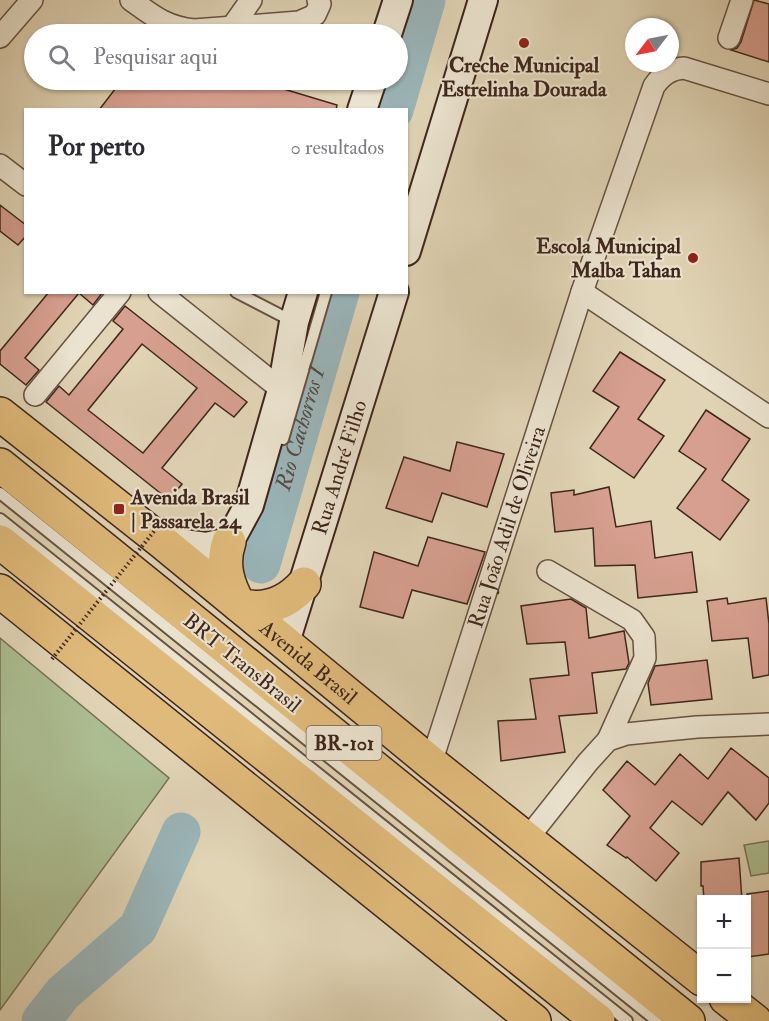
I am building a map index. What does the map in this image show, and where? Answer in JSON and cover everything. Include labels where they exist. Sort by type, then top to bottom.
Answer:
[{"type":"highway","name":"Avenida Brasil","points":[[0,414],[164,528],[239,605],[431,763],[697,975]]},
{"type":"highway","name":"Avenida Brasil","points":[[0,465],[688,1021]]},
{"type":"highway","name":"BR-101","points":[[0,542],[598,1021]]},
{"type":"highway","points":[[235,542],[227,578],[239,605],[251,608],[272,606],[295,594],[303,584]]},
{"type":"highway","points":[[0,591],[534,1021]]},
{"type":"highway","points":[[319,796],[562,1021]]},
{"type":"highway","points":[[731,1003],[754,1021]]},
{"type":"street","points":[[0,38],[32,0]]},
{"type":"street","points":[[131,0],[166,24]]},
{"type":"street","points":[[234,24],[251,0]]},
{"type":"street","points":[[272,24],[299,22],[315,15],[320,4],[318,0]]},
{"type":"street","points":[[390,24],[398,0]]},
{"type":"street","points":[[408,244],[483,0]]},
{"type":"street","points":[[729,38],[742,0]]},
{"type":"street","name":"Rua João Adil de Oliveira","points":[[431,763],[582,292],[654,86],[660,77],[675,68],[684,68],[769,94]]},
{"type":"street","points":[[363,108],[369,90]]},
{"type":"street","points":[[0,165],[24,183]]},
{"type":"street","points":[[582,292],[769,417]]},
{"type":"street","points":[[35,395],[118,294]]},
{"type":"street","points":[[162,294],[282,390]]},
{"type":"street","points":[[164,528],[188,546],[206,547],[235,542],[249,505],[282,390],[294,322],[302,294]]},
{"type":"street","name":"Rua André Filho","points":[[285,642],[393,294]]},
{"type":"street","points":[[527,839],[608,740],[645,658],[644,637],[633,620],[548,571]]},
{"type":"street","points":[[608,740],[626,734],[769,723]]},
{"type":"lane","points":[[240,294],[294,322]]},
{"type":"lane","points":[[279,450],[325,294]]},
{"type":"lane","name":"BRT TransBrasil","points":[[0,494],[657,1021]]},
{"type":"lane","name":"BRT TransBrasil","points":[[0,519],[627,1021]]},
{"type":"path","points":[[52,659],[164,528]]},
{"type":"green space","points":[[0,638],[169,778],[0,1010]]},
{"type":"green space","points":[[769,841],[769,873],[751,876],[744,845]]},
{"type":"building","points":[[754,0],[769,4],[769,62],[731,50],[737,48],[741,42]]},
{"type":"building","points":[[114,90],[287,90],[337,105],[336,108],[101,108]]},
{"type":"building","points":[[0,205],[24,223],[24,238],[18,245],[0,231]]},
{"type":"building","points":[[47,294],[78,294],[25,358],[39,370],[26,385],[0,364],[0,351]]},
{"type":"building","points":[[80,294],[101,294],[93,305]]},
{"type":"building","points":[[125,306],[247,402],[234,417],[215,403],[162,468],[182,484],[169,500],[46,402],[59,386],[69,395],[123,329],[113,321]],"holes":[[[142,344],[197,388],[143,453],[88,410]]]},
{"type":"building","points":[[620,352],[665,380],[638,419],[664,436],[634,478],[590,448],[619,407],[593,391]]},
{"type":"building","points":[[706,410],[750,439],[722,480],[749,500],[720,540],[677,508],[706,469],[679,451]]},
{"type":"building","points":[[457,442],[504,454],[487,507],[442,493],[432,522],[386,508],[404,457],[450,471]]},
{"type":"building","points":[[609,487],[616,527],[651,521],[655,558],[692,552],[697,592],[638,598],[635,565],[595,566],[593,528],[555,532],[551,493],[574,490],[574,495]]},
{"type":"building","points":[[428,537],[485,552],[467,604],[412,590],[403,618],[360,607],[374,552],[418,566]]},
{"type":"building","points":[[727,598],[728,604],[766,598],[769,624],[769,675],[753,678],[748,638],[712,641],[707,601]]},
{"type":"building","points":[[571,599],[586,608],[589,638],[624,631],[629,663],[626,669],[592,673],[597,713],[559,716],[565,752],[501,761],[498,721],[536,719],[530,679],[569,675],[565,642],[527,644],[521,606]]},
{"type":"building","points":[[707,660],[712,699],[651,705],[648,683],[655,666]]},
{"type":"building","points":[[731,748],[769,778],[769,803],[756,820],[728,792],[702,825],[672,801],[650,828],[679,853],[656,881],[627,857],[607,845],[630,816],[603,790],[627,761],[655,785],[680,754],[708,779]]},
{"type":"building","points":[[739,858],[742,895],[704,895],[703,886],[701,886],[701,862]]},
{"type":"building","points":[[769,891],[769,954],[751,957],[751,895],[747,894]]},
{"type":"waterway","name":"Rio Cachorros I","points":[[408,62],[426,0]]},
{"type":"waterway","name":"Rio Cachorros I","points":[[395,108],[400,90]]},
{"type":"waterway","name":"Rio Cachorros I","points":[[261,564],[339,294]]},
{"type":"waterway","name":"Rio Cachorros I","points":[[41,1021],[63,993],[138,928],[181,832]]},
{"type":"place","name":"Creche Municipal Estrelinha Dourada","points":[[524,43]]},
{"type":"place","name":"Escola Municipal Malba Tahan","points":[[693,258]]},
{"type":"place","name":"Avenida Brasil | Passarela 24","points":[[119,509]]}]
